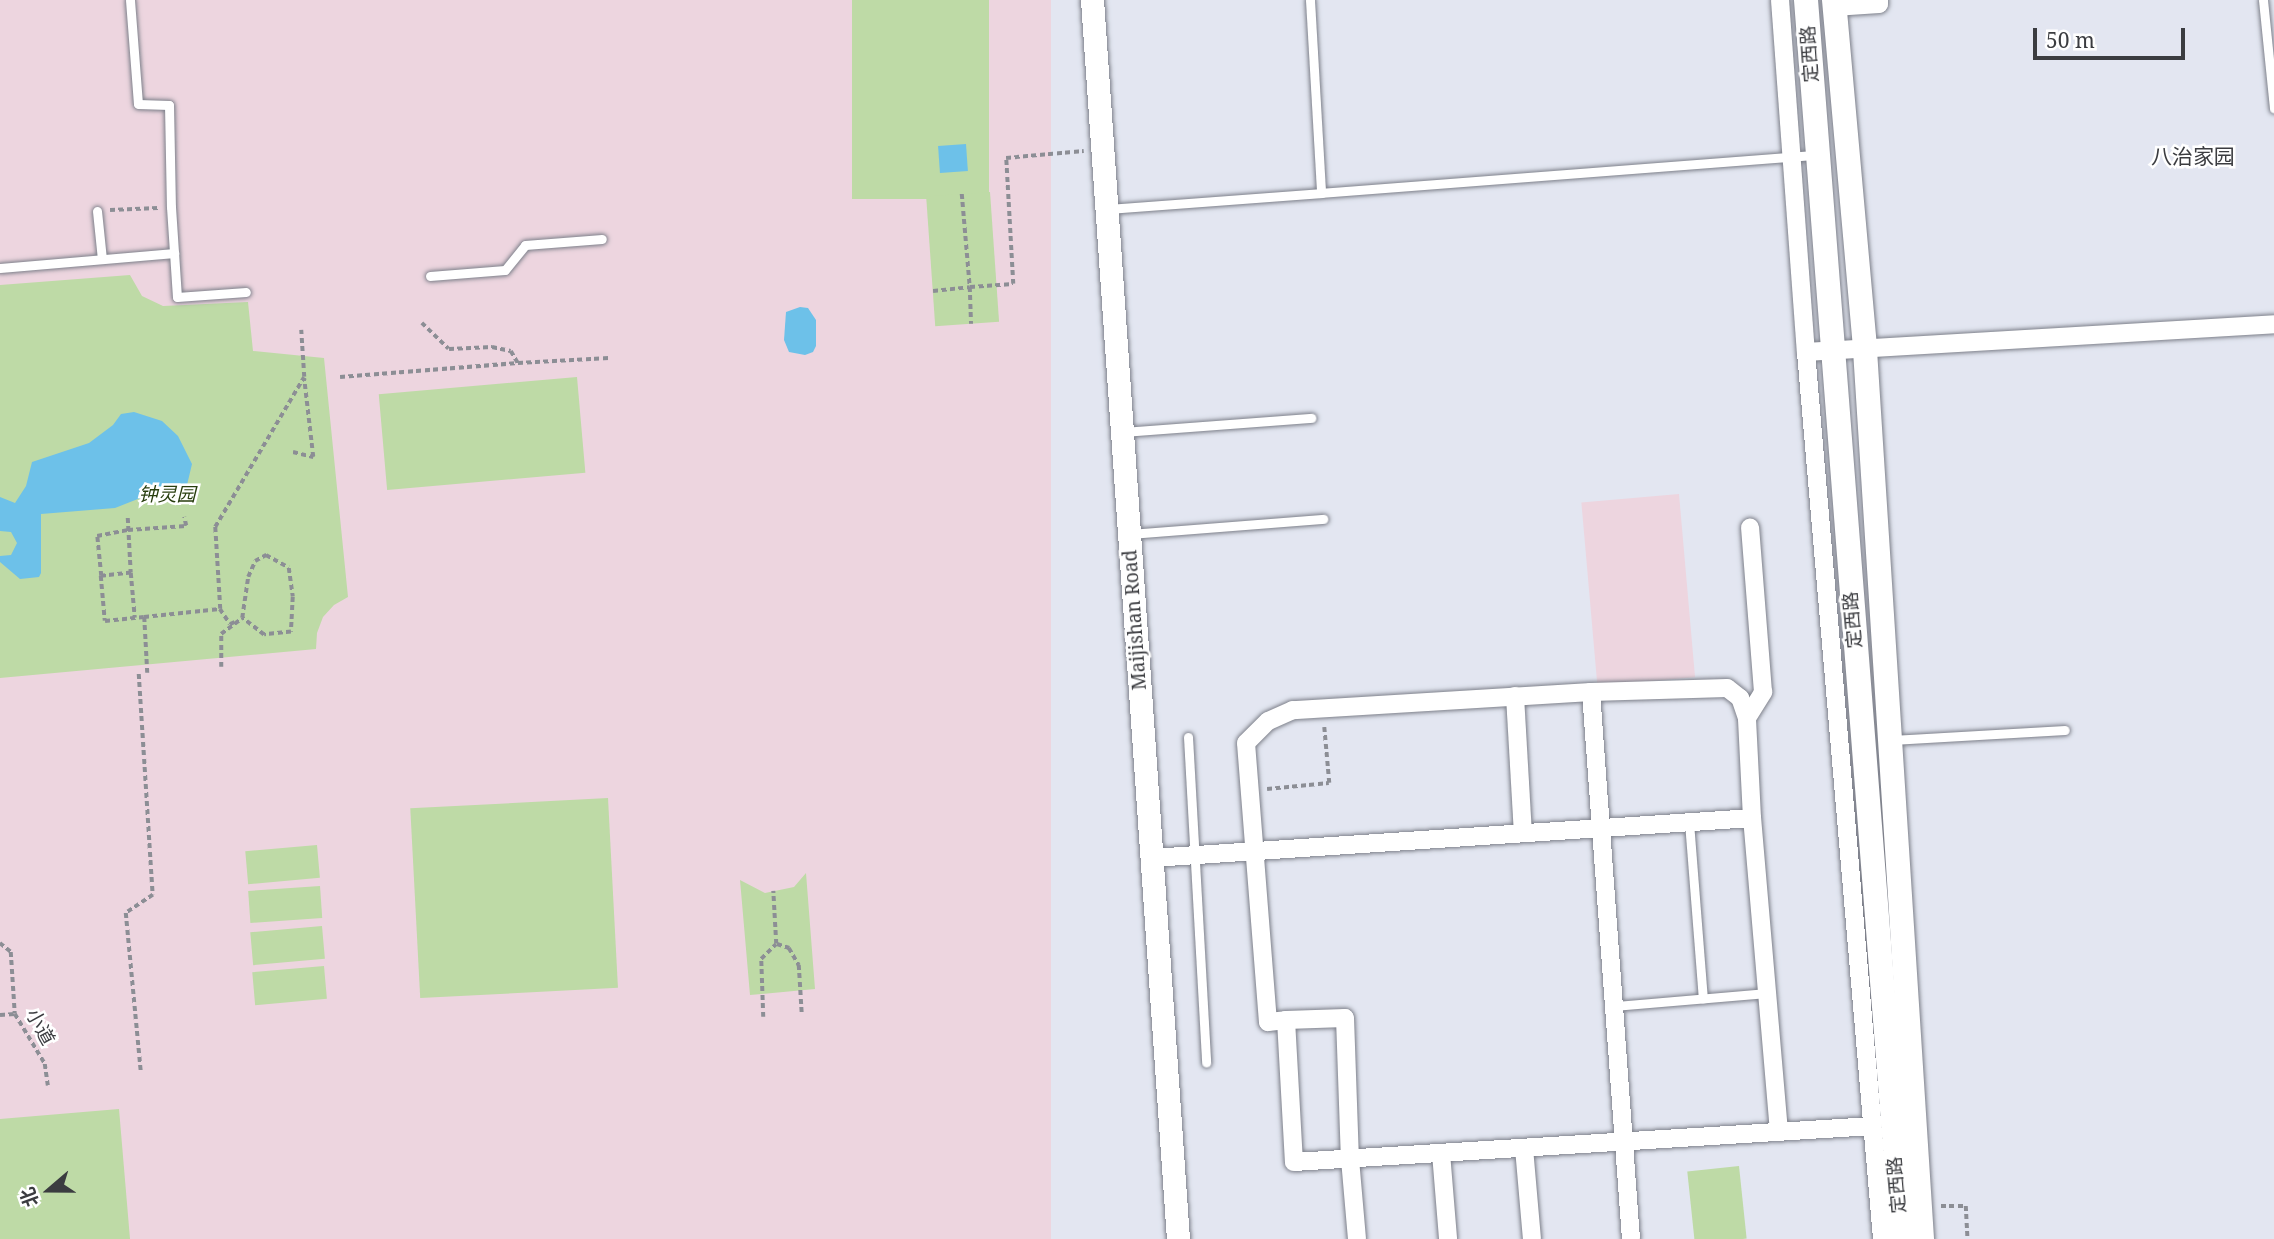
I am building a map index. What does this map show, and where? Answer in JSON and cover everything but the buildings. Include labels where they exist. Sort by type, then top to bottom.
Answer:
[{"type":"main road","name":"定西路","points":[[1806,0],[1902,1239]]},
{"type":"main road","name":"定西路","points":[[1834,3],[1865,350],[1922,1239]]},
{"type":"street","name":"Maijishan Road","points":[[1093,0],[1178,1239]]},
{"type":"street","points":[[1780,0],[1806,352],[1882,1239]]},
{"type":"street","points":[[1834,3],[1879,4],[1879,0]]},
{"type":"street","points":[[1806,352],[2274,324]]},
{"type":"street","points":[[1748,718],[1763,692],[1750,528]]},
{"type":"street","points":[[1357,1239],[1350,1159],[1345,1018],[1268,1022],[1246,743],[1268,721],[1293,710],[1591,692],[1727,688],[1740,698],[1748,718],[1752,818],[1779,1132]]},
{"type":"street","points":[[1591,692],[1631,1239]]},
{"type":"street","points":[[1515,696],[1523,833]]},
{"type":"street","points":[[1152,858],[1752,818]]},
{"type":"street","points":[[1286,1020],[1294,1162],[1873,1126]]},
{"type":"street","points":[[1524,1148],[1532,1239]]},
{"type":"street","points":[[1441,1153],[1448,1239]]},
{"type":"lane","points":[[130,0],[138,104],[169,106],[171,207],[177,297],[246,292]]},
{"type":"lane","points":[[1310,0],[1321,193]]},
{"type":"lane","points":[[2263,0],[2274,107]]},
{"type":"lane","points":[[1107,209],[1818,155]]},
{"type":"lane","points":[[97,211],[102,259]]},
{"type":"lane","points":[[430,276],[505,270],[525,245],[603,239]]},
{"type":"lane","points":[[0,268],[174,253]]},
{"type":"lane","points":[[1122,432],[1311,418]]},
{"type":"lane","points":[[1129,534],[1323,519]]},
{"type":"lane","points":[[1890,740],[2065,730]]},
{"type":"lane","points":[[1188,737],[1206,1063]]},
{"type":"lane","points":[[1689,822],[1703,998]]},
{"type":"lane","points":[[1615,1006],[1768,993]]},
{"type":"path","points":[[933,290],[1013,284],[1006,158],[1103,150]]},
{"type":"path","points":[[962,194],[971,324]]},
{"type":"path","points":[[97,211],[171,207]]},
{"type":"path","points":[[422,323],[449,349],[492,347],[511,351],[518,363]]},
{"type":"path","points":[[293,452],[313,457],[301,330]]},
{"type":"path","points":[[340,377],[518,363],[610,359]]},
{"type":"path","points":[[242,618],[230,624],[220,609],[215,527],[304,377]]},
{"type":"path","points":[[184,517],[186,526],[128,530],[97,536],[105,621],[220,609]]},
{"type":"path","points":[[128,518],[135,618]]},
{"type":"path","points":[[221,667],[221,634],[242,618],[248,577],[256,561],[266,555],[289,568],[293,597],[291,632],[264,635],[242,618]]},
{"type":"path","points":[[101,576],[131,573]]},
{"type":"path","points":[[144,617],[147,673]]},
{"type":"path","points":[[139,674],[153,895],[126,913],[141,1071]]},
{"type":"path","points":[[1248,791],[1329,783],[1322,708]]},
{"type":"path","points":[[763,1017],[761,959],[776,944],[774,891]]},
{"type":"path","name":"小道","points":[[0,943],[11,951],[15,1014],[45,1064],[48,1086]]},
{"type":"path","points":[[776,944],[789,948],[799,965],[802,1014]]},
{"type":"path","points":[[0,1015],[15,1014]]},
{"type":"path","points":[[1966,1206],[1968,1239]]},
{"type":"shaded area","points":[[0,0],[1051,0],[1051,1239],[0,1239]]},
{"type":"shaded area","points":[[1679,494],[1695,677],[1597,686],[1581,503]]},
{"type":"green space","points":[[852,0],[989,0],[989,199],[852,199]]},
{"type":"green space","points":[[990,192],[999,322],[935,326],[926,196]]},
{"type":"green space","name":"钟灵园","points":[[130,275],[142,296],[163,306],[248,302],[253,351],[324,358],[348,597],[334,605],[323,617],[317,633],[316,649],[0,678],[0,285]]},
{"type":"green space","points":[[577,377],[585,473],[387,490],[379,394]]},
{"type":"green space","points":[[608,798],[618,988],[420,998],[410,808]]},
{"type":"green space","points":[[317,845],[320,878],[248,884],[245,851]]},
{"type":"green space","points":[[806,873],[815,989],[750,995],[740,880],[765,893],[794,887]]},
{"type":"green space","points":[[320,886],[322,918],[250,923],[248,891]]},
{"type":"green space","points":[[322,926],[325,959],[253,965],[250,932]]},
{"type":"green space","points":[[324,966],[327,999],[255,1005],[252,972]]},
{"type":"green space","points":[[119,1109],[130,1239],[0,1239],[0,1119]]},
{"type":"green space","points":[[1739,1166],[1747,1239],[1694,1239],[1687,1171]]},
{"type":"water","points":[[966,144],[968,171],[940,173],[938,146]]},
{"type":"water","points":[[800,307],[808,308],[816,320],[816,346],[813,352],[805,355],[789,352],[784,340],[786,312]]},
{"type":"water","points":[[134,412],[162,421],[178,436],[192,464],[187,485],[177,492],[153,493],[115,508],[41,514],[41,573],[39,577],[20,579],[0,562],[0,556],[11,555],[17,543],[11,532],[0,531],[0,497],[15,503],[26,486],[32,462],[89,443],[113,425],[121,414]]},
{"type":"district","name":"八治家园","points":[[2193,156]]}]
